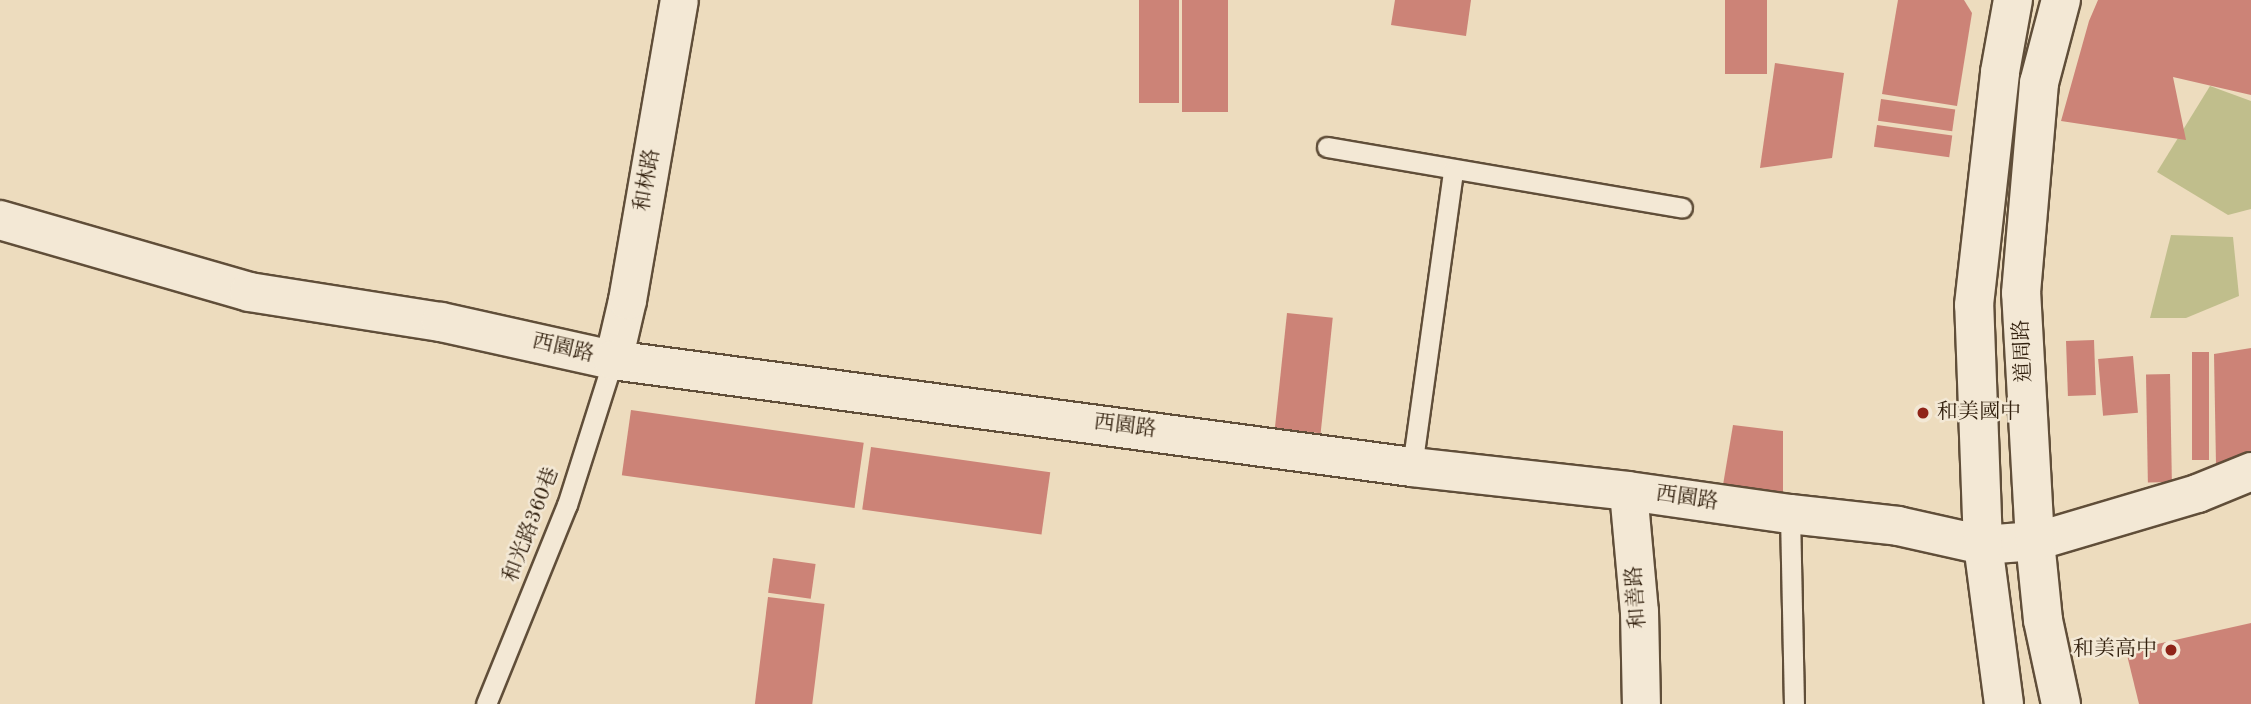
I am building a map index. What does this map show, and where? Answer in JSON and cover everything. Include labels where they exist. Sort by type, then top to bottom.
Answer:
[{"type":"street","name":"和林路","points":[[613,360],[627,300],[679,0]]},
{"type":"street","points":[[2004,704],[1983,545],[1974,305],[2000,72],[2013,0]]},
{"type":"street","name":"道周路","points":[[2061,0],[2039,83],[2021,293],[2035,541],[2043,620],[2061,704]]},
{"type":"street","name":"西園路","points":[[0,220],[249,292],[441,322],[613,360],[1412,467],[1628,491],[1898,526],[1983,545],[2035,541],[2197,493],[2251,471]]},
{"type":"street","name":"和善路","points":[[1628,491],[1640,628],[1641,704]]},
{"type":"lane","points":[[1327,147],[1682,208]]},
{"type":"lane","points":[[1412,467],[1453,170]]},
{"type":"lane","name":"和光路360巷","points":[[486,704],[567,505],[613,360]]},
{"type":"lane","points":[[1790,514],[1794,704]]},
{"type":"shaded area","points":[[2210,86],[2251,101],[2251,209],[2228,215],[2157,172]]},
{"type":"shaded area","points":[[2171,235],[2233,237],[2239,296],[2186,318],[2150,318]]},
{"type":"building","points":[[1139,0],[1179,0],[1179,103],[1139,103]]},
{"type":"building","points":[[1182,0],[1228,0],[1228,112],[1182,112]]},
{"type":"building","points":[[1395,0],[1471,0],[1466,36],[1391,25]]},
{"type":"building","points":[[1725,0],[1767,0],[1767,74],[1725,74]]},
{"type":"building","points":[[1898,0],[1964,0],[1972,13],[1957,106],[1882,94]]},
{"type":"building","points":[[2098,0],[2251,0],[2251,95],[2173,77],[2186,140],[2061,121],[2089,21]]},
{"type":"building","points":[[1775,63],[1844,73],[1832,158],[1760,168]]},
{"type":"building","points":[[1881,99],[1955,109],[1952,131],[1878,121]]},
{"type":"building","points":[[1877,125],[1952,136],[1949,157],[1874,147]]},
{"type":"building","points":[[1287,313],[1333,318],[1321,433],[1275,428]]},
{"type":"building","points":[[2094,340],[2096,395],[2068,396],[2066,341]]},
{"type":"building","points":[[2251,348],[2251,455],[2216,465],[2214,354]]},
{"type":"building","points":[[2192,352],[2209,352],[2209,460],[2192,460]]},
{"type":"building","points":[[2133,356],[2138,413],[2103,416],[2098,359]]},
{"type":"building","points":[[2146,374],[2170,374],[2172,482],[2148,482]]},
{"type":"building","points":[[631,410],[864,443],[855,508],[622,475]]},
{"type":"building","points":[[1733,425],[1783,431],[1783,498],[1723,485]]},
{"type":"building","points":[[871,447],[1050,472],[1041,535],[862,509]]},
{"type":"building","points":[[773,558],[816,564],[811,599],[768,593]]},
{"type":"building","points":[[768,597],[825,604],[812,704],[755,704]]},
{"type":"building","points":[[2251,623],[2251,704],[2139,704],[2126,651]]},
{"type":"place","name":"和美國中","points":[[1923,413]]},
{"type":"place","name":"和美高中","points":[[2171,650]]}]
